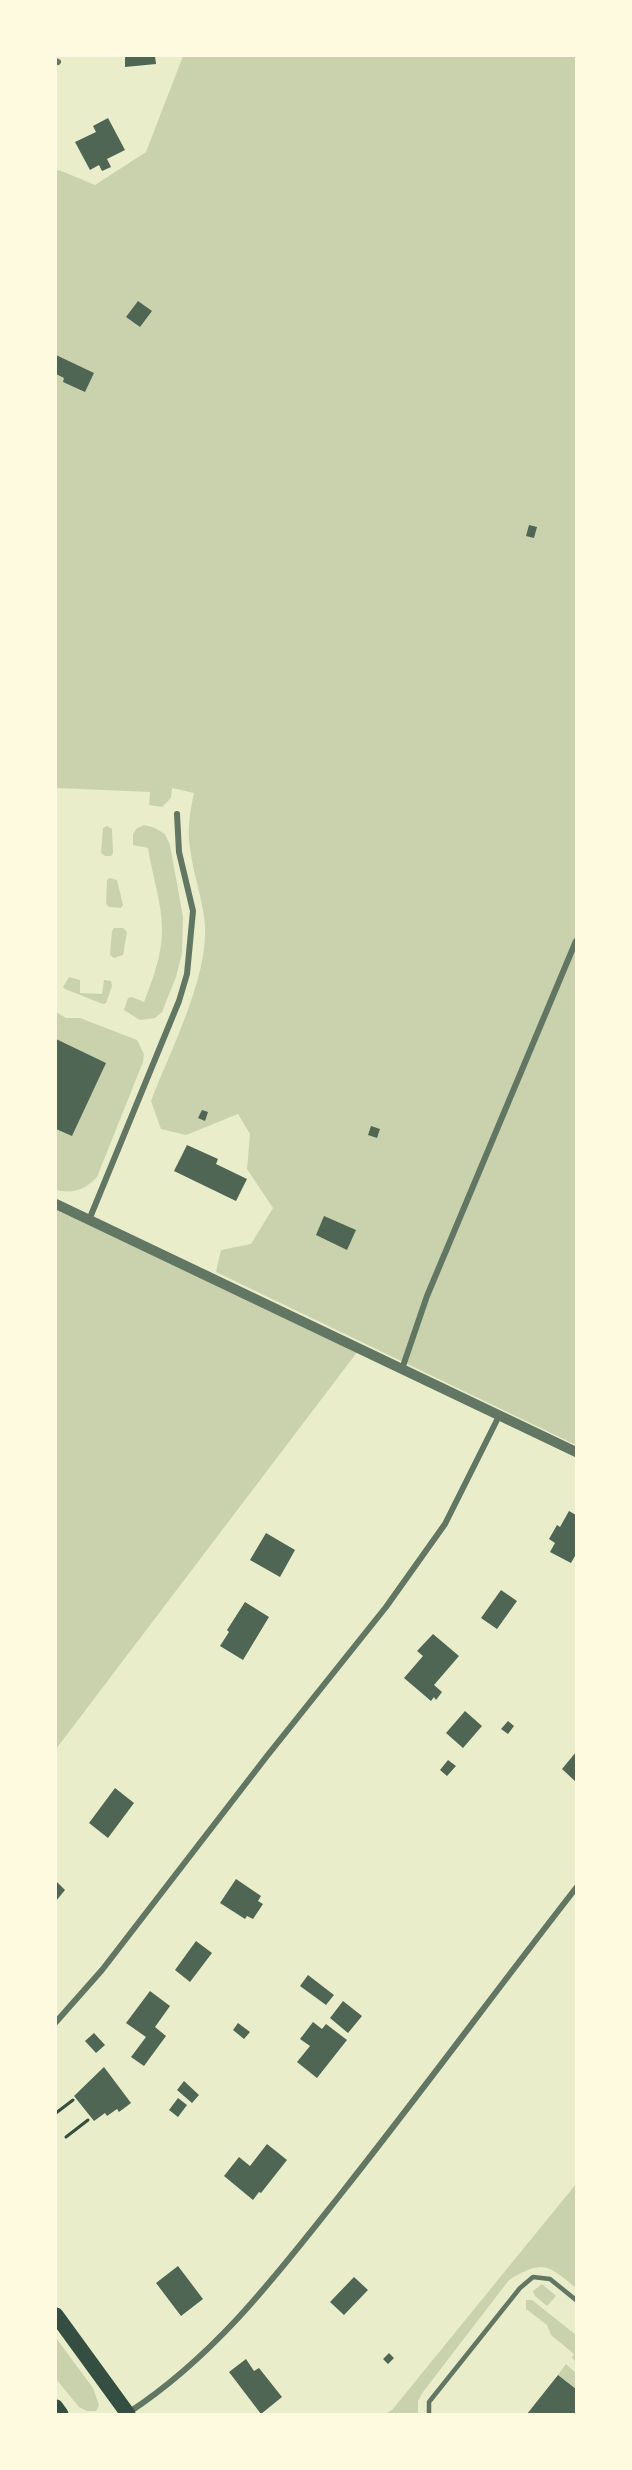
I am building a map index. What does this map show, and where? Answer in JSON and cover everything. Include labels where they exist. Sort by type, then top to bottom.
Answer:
[{"type":"main road","points":[[56,2315],[127,2414]]},
{"type":"main road","points":[[56,2407],[61,2415]]},
{"type":"street","points":[[89,1220],[179,1001],[187,974],[193,911],[179,852],[177,814]]},
{"type":"street","points":[[402,1370],[427,1296],[576,941]]},
{"type":"street","points":[[56,1204],[576,1452]]},
{"type":"street","points":[[56,2022],[102,1970],[267,1756],[386,1607],[445,1524],[499,1416]]},
{"type":"street","points":[[127,2414],[160,2391],[224,2335],[269,2285],[388,2135],[576,1888]]},
{"type":"lane","points":[[429,2415],[429,2402],[520,2288],[533,2277],[550,2279],[576,2300]]},
{"type":"path","points":[[56,2113],[73,2100]]},
{"type":"path","points":[[66,2137],[88,2120]]},
{"type":"green space","points":[[183,56],[576,56],[576,1445],[216,1272],[221,1250],[251,1244],[273,1208],[247,1169],[250,1134],[238,1114],[186,1135],[161,1129],[151,1101],[194,991],[204,946],[204,915],[189,841],[189,820],[194,793],[172,788],[171,798],[162,807],[149,805],[150,792],[57,788],[56,803],[56,171],[59,170],[95,185],[146,152]]},
{"type":"green space","points":[[144,825],[165,834],[170,845],[183,917],[182,953],[176,977],[162,1012],[155,1018],[140,1020],[124,1010],[128,998],[132,997],[144,1002],[154,976],[162,939],[159,899],[148,848],[133,845],[133,834],[136,829]]},
{"type":"green space","points":[[107,826],[112,829],[113,853],[111,856],[101,853],[103,828]]},
{"type":"green space","points":[[110,878],[117,880],[123,905],[121,908],[109,907],[106,904],[107,880]]},
{"type":"green space","points":[[114,928],[123,928],[127,932],[123,955],[114,958],[110,955]]},
{"type":"green space","points":[[69,977],[80,980],[80,993],[102,994],[104,980],[111,981],[112,986],[106,1003],[103,1004],[65,989],[63,987]]},
{"type":"green space","points":[[56,1012],[66,1018],[80,1018],[137,1040],[144,1054],[143,1062],[97,1177],[83,1188],[73,1191],[56,1190]]},
{"type":"green space","points":[[56,1205],[358,1351],[56,1749]]},
{"type":"green space","points":[[576,2184],[576,2288],[551,2270],[538,2267],[520,2273],[509,2280],[423,2392],[418,2401],[418,2414],[385,2414],[392,2410]]},
{"type":"green space","points":[[542,2284],[556,2296],[547,2306],[535,2296],[533,2291]]},
{"type":"green space","points":[[526,2300],[532,2300],[576,2335],[576,2362],[572,2358],[574,2354],[551,2335],[547,2325],[526,2309]]},
{"type":"green space","points":[[56,2338],[93,2388],[99,2405],[96,2411],[87,2411],[79,2407],[56,2379]]},
{"type":"green space","points":[[566,2364],[576,2373],[576,2389],[558,2375]]},
{"type":"building","points":[[125,56],[155,56],[156,64],[125,67]]},
{"type":"building","points":[[108,118],[125,150],[107,159],[111,167],[102,171],[99,165],[90,170],[75,142],[96,132],[93,126]]},
{"type":"building","points":[[138,301],[152,311],[140,327],[126,317]]},
{"type":"building","points":[[56,355],[94,373],[85,392],[63,382],[64,378],[56,374]]},
{"type":"building","points":[[529,525],[537,527],[534,538],[526,536]]},
{"type":"building","points":[[56,1039],[106,1063],[72,1136],[56,1129]]},
{"type":"building","points":[[202,1110],[208,1112],[205,1121],[198,1118]]},
{"type":"building","points":[[371,1126],[380,1129],[377,1138],[368,1135]]},
{"type":"building","points":[[187,1145],[218,1159],[216,1164],[247,1179],[236,1201],[174,1171]]},
{"type":"building","points":[[324,1216],[356,1230],[347,1250],[316,1235]]},
{"type":"building","points":[[569,1511],[576,1515],[576,1557],[571,1563],[550,1552],[555,1543],[549,1539],[557,1525],[560,1527]]},
{"type":"building","points":[[266,1533],[295,1550],[280,1577],[250,1560]]},
{"type":"building","points":[[501,1590],[517,1601],[497,1629],[481,1618]]},
{"type":"building","points":[[245,1602],[269,1617],[243,1660],[220,1646],[229,1632],[227,1630]]},
{"type":"building","points":[[433,1634],[459,1656],[434,1685],[442,1692],[436,1700],[434,1697],[431,1701],[404,1678],[423,1656],[417,1651]]},
{"type":"building","points":[[465,1711],[482,1726],[463,1748],[446,1733]]},
{"type":"building","points":[[508,1721],[514,1726],[508,1734],[501,1729]]},
{"type":"building","points":[[576,1752],[576,1782],[562,1769]]},
{"type":"building","points":[[448,1760],[456,1766],[447,1776],[440,1770]]},
{"type":"building","points":[[115,1788],[134,1803],[108,1838],[89,1823]]},
{"type":"building","points":[[236,1879],[261,1896],[258,1901],[263,1904],[253,1919],[247,1916],[245,1919],[220,1903]]},
{"type":"building","points":[[56,1881],[65,1890],[56,1901]]},
{"type":"building","points":[[196,1941],[212,1953],[190,1982],[175,1970]]},
{"type":"building","points":[[308,1975],[334,1995],[326,2005],[300,1986]]},
{"type":"building","points":[[150,1991],[170,2006],[155,2027],[166,2036],[144,2066],[131,2057],[146,2037],[126,2023]]},
{"type":"building","points":[[343,2001],[362,2016],[348,2033],[330,2018]]},
{"type":"building","points":[[313,2022],[322,2029],[326,2024],[347,2040],[317,2078],[297,2062],[310,2046],[300,2039]]},
{"type":"building","points":[[238,2023],[250,2032],[244,2039],[233,2030]]},
{"type":"building","points":[[94,2033],[105,2045],[96,2053],[85,2041]]},
{"type":"building","points":[[104,2067],[131,2103],[119,2112],[117,2109],[107,2116],[105,2113],[94,2121],[74,2096]]},
{"type":"building","points":[[184,2081],[199,2095],[192,2103],[177,2090]]},
{"type":"building","points":[[178,2098],[187,2105],[178,2117],[169,2110]]},
{"type":"building","points":[[267,2144],[287,2160],[253,2200],[224,2176],[239,2157],[250,2166]]},
{"type":"building","points":[[178,2266],[203,2299],[181,2316],[156,2283]]},
{"type":"building","points":[[354,2277],[368,2290],[344,2315],[330,2302]]},
{"type":"building","points":[[389,2353],[394,2358],[388,2364],[383,2359]]},
{"type":"building","points":[[246,2359],[254,2371],[259,2368],[282,2397],[261,2414],[229,2372]]},
{"type":"building","points":[[558,2375],[576,2389],[576,2414],[527,2414]]}]
